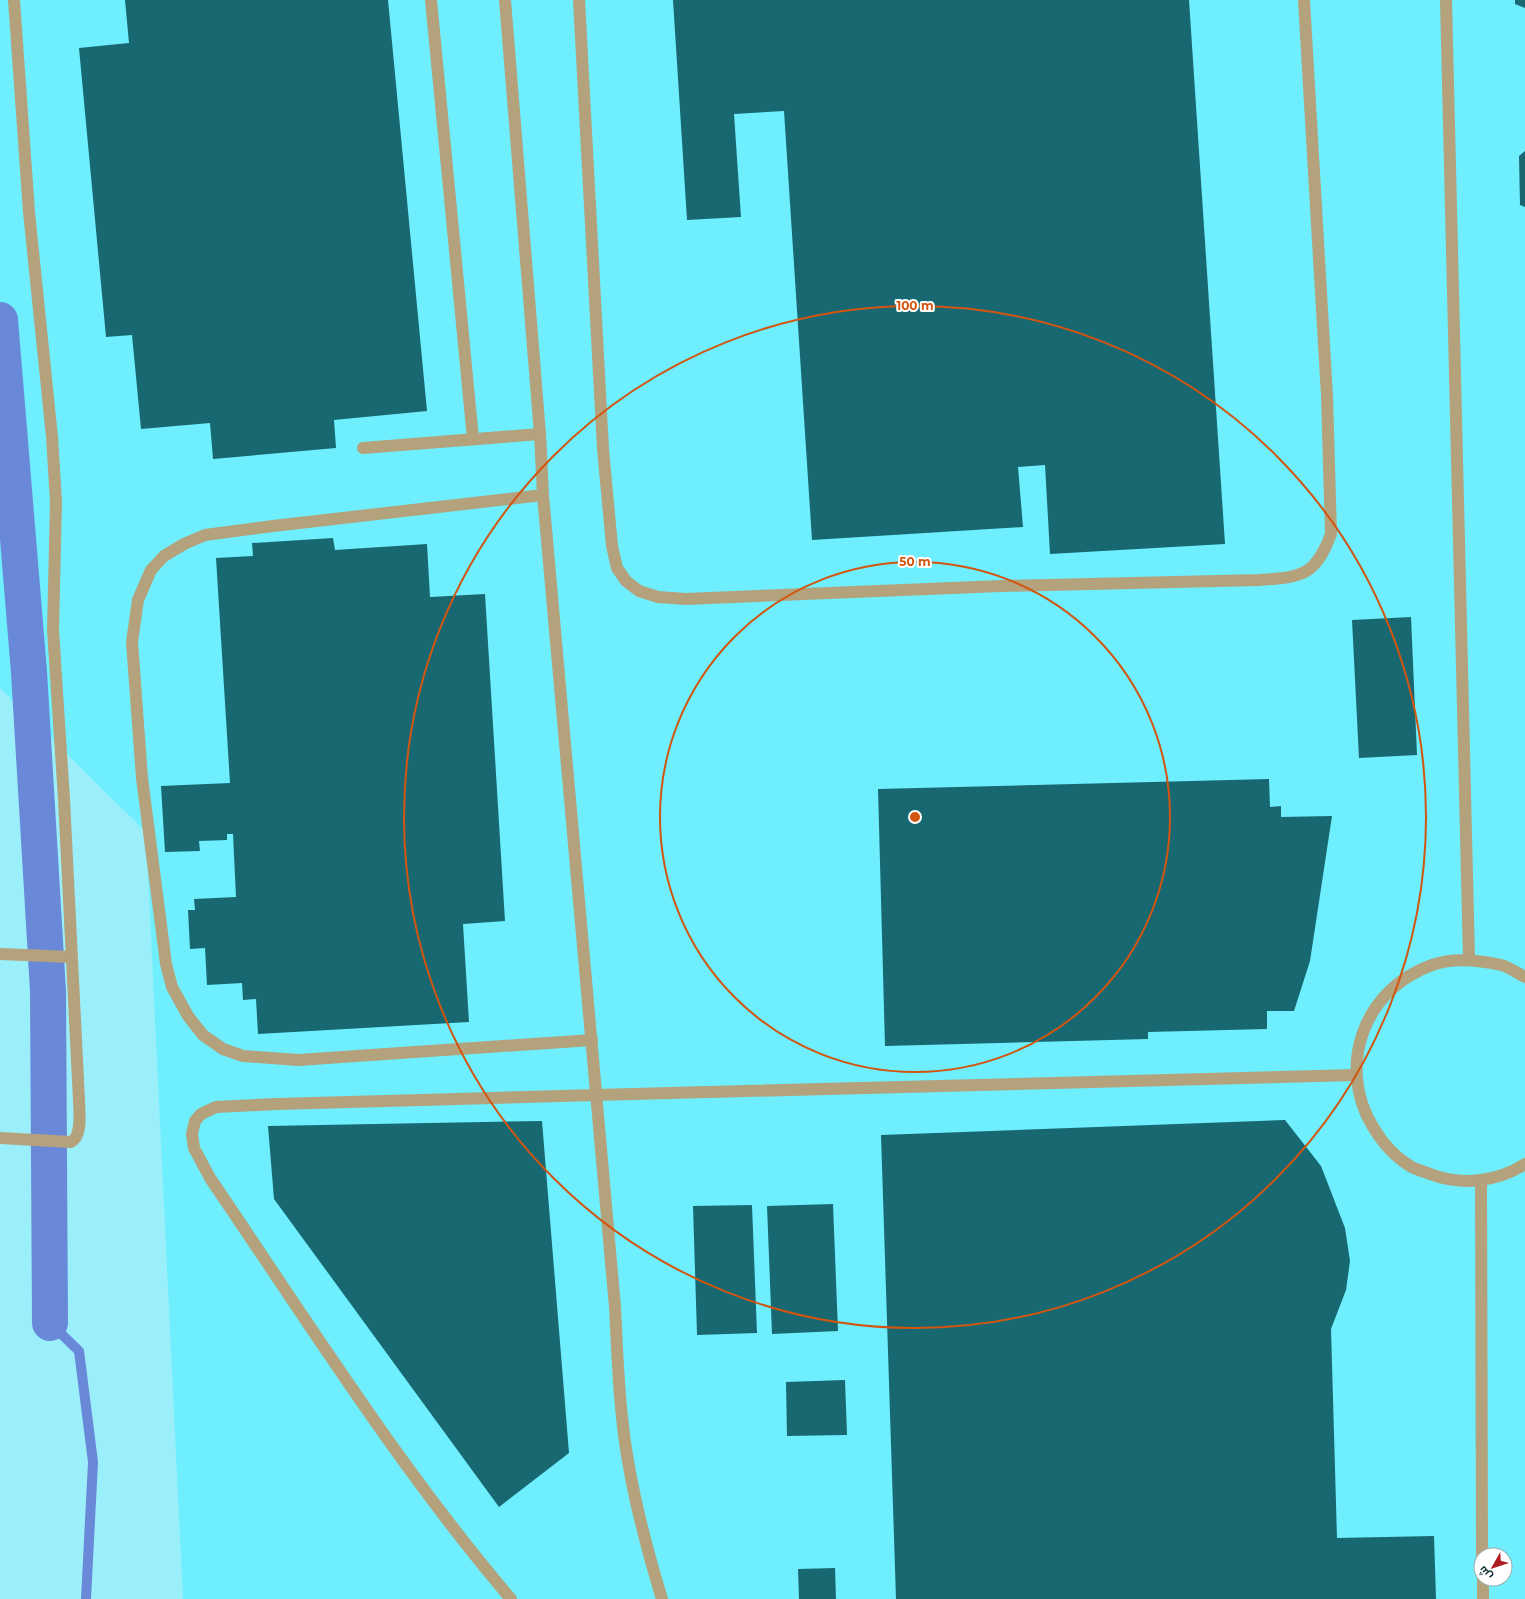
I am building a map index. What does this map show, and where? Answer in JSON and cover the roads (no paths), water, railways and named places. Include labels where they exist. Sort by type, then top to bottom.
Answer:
[{"type":"street","points":[[0,1138],[71,1142],[78,1134],[79,1100],[64,791],[53,630],[56,514],[52,437],[29,212],[14,0]]},
{"type":"street","points":[[431,0],[473,439]]},
{"type":"street","points":[[505,0],[540,434],[543,495],[592,1040],[614,1299],[622,1418],[632,1483],[643,1537],[662,1599]]},
{"type":"street","points":[[579,0],[602,434],[612,546],[617,568],[626,581],[639,591],[658,598],[686,599],[986,587],[1259,580],[1294,577],[1304,573],[1313,566],[1326,549],[1331,534],[1327,396],[1304,0]]},
{"type":"street","points":[[1446,0],[1469,959]]},
{"type":"street","points":[[363,448],[540,434]]},
{"type":"street","points":[[543,495],[205,535],[184,544],[164,556],[151,570],[138,600],[132,642],[142,778],[165,956],[172,987],[188,1016],[203,1035],[223,1049],[243,1056],[298,1060],[592,1040]]},
{"type":"street","points":[[0,954],[71,957]]},
{"type":"street","points":[[1525,977],[1502,966],[1469,959],[1433,965],[1401,981],[1376,1006],[1360,1039],[1355,1075],[1363,1111],[1382,1142],[1410,1166],[1444,1180],[1481,1181],[1512,1172],[1525,1164]]},
{"type":"street","points":[[511,1599],[411,1471],[210,1178],[194,1148],[192,1134],[195,1121],[201,1114],[216,1107],[285,1103],[1355,1075]]},
{"type":"street","points":[[1481,1181],[1482,1547]]},
{"type":"street","points":[[1483,1587],[1483,1599]]},
{"type":"waterway","points":[[0,320],[29,672],[48,991],[50,1323]]},
{"type":"waterway","points":[[50,1323],[79,1351],[93,1462],[86,1599]]}]
